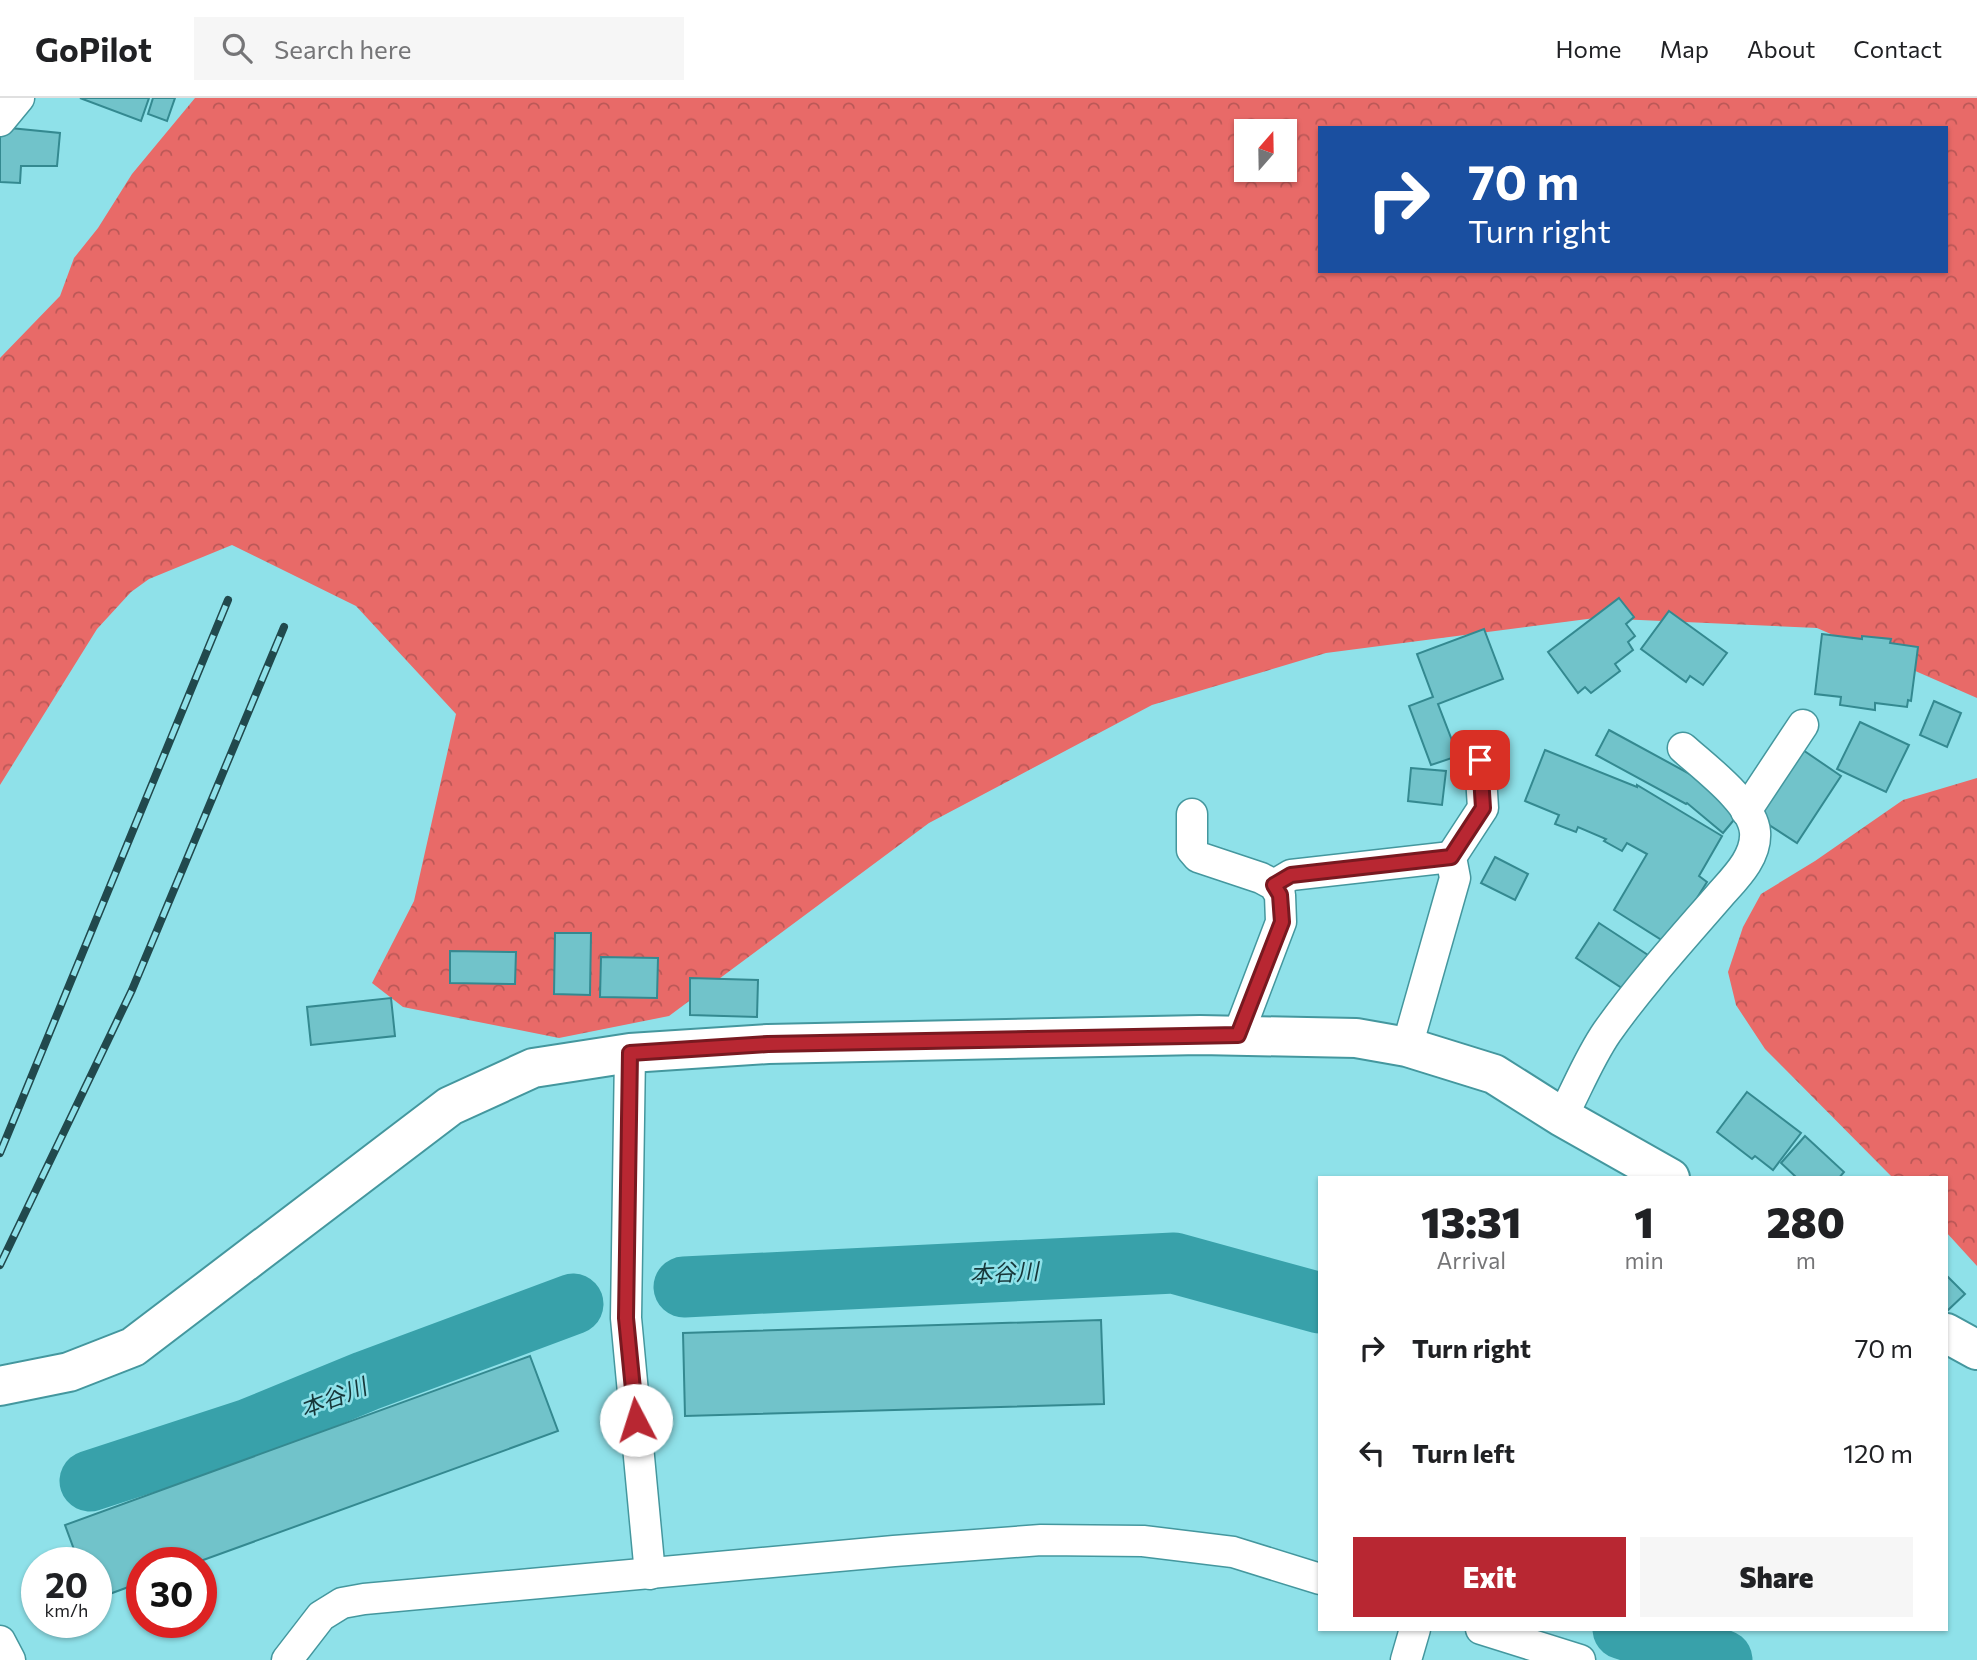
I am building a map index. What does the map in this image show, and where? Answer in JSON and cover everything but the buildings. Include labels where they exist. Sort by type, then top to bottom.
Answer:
[{"type":"street","points":[[0,121],[19,98]]},
{"type":"street","points":[[1746,811],[1803,724]]},
{"type":"street","points":[[1562,1117],[1606,1034],[1664,959],[1737,876],[1754,848],[1756,830],[1746,811],[1731,791],[1683,748]]},
{"type":"street","points":[[1407,1047],[1455,878],[1451,857],[1483,808],[1480,760]]},
{"type":"street","points":[[1192,814],[1192,850],[1198,857],[1261,878],[1274,885],[1280,895],[1282,922],[1238,1035]]},
{"type":"street","points":[[1274,885],[1291,875],[1451,857]]},
{"type":"street","points":[[0,1386],[69,1372],[133,1346],[450,1105],[533,1068],[630,1053],[768,1044],[1238,1035],[1356,1038],[1407,1047],[1494,1074],[1562,1117],[1666,1176]]},
{"type":"street","points":[[630,1053],[626,1318],[650,1574]]},
{"type":"street","points":[[1948,1334],[1977,1350]]},
{"type":"street","points":[[288,1660],[321,1616],[342,1603],[894,1551],[1028,1541],[1143,1541],[1233,1552],[1318,1578]]},
{"type":"street","points":[[1406,1660],[1414,1631]]},
{"type":"street","points":[[1487,1631],[1580,1660]]},
{"type":"street","points":[[0,1641],[10,1660]]},
{"type":"green space","points":[[195,98],[1977,98],[1977,698],[1817,628],[1595,618],[1326,653],[1152,705],[929,823],[669,1016],[559,1038],[403,1007],[372,983],[414,901],[456,714],[356,606],[232,545],[149,579],[131,592],[97,629],[0,785],[0,358],[60,296],[74,258],[98,228],[132,174]]},
{"type":"green space","points":[[1977,778],[1977,1266],[1948,1234],[1948,1176],[1891,1176],[1765,1049],[1736,1005],[1728,972],[1743,927],[1761,894],[1815,861],[1903,800]]},
{"type":"waterway","name":"本谷川","points":[[684,1287],[1174,1263],[1318,1302]]},
{"type":"waterway","name":"本谷川","points":[[90,1481],[249,1429],[366,1381],[573,1304]]},
{"type":"waterway","name":"本谷川","points":[[1629,1631],[1722,1660]]},
{"type":"railway","points":[[0,1153],[228,600]]},
{"type":"railway","points":[[0,1265],[132,990],[284,627]]},
{"type":"route","points":[[636,1420],[626,1318],[630,1053],[768,1044],[1238,1035],[1282,922],[1280,895],[1274,885],[1291,875],[1451,857],[1483,808],[1480,760]]}]
